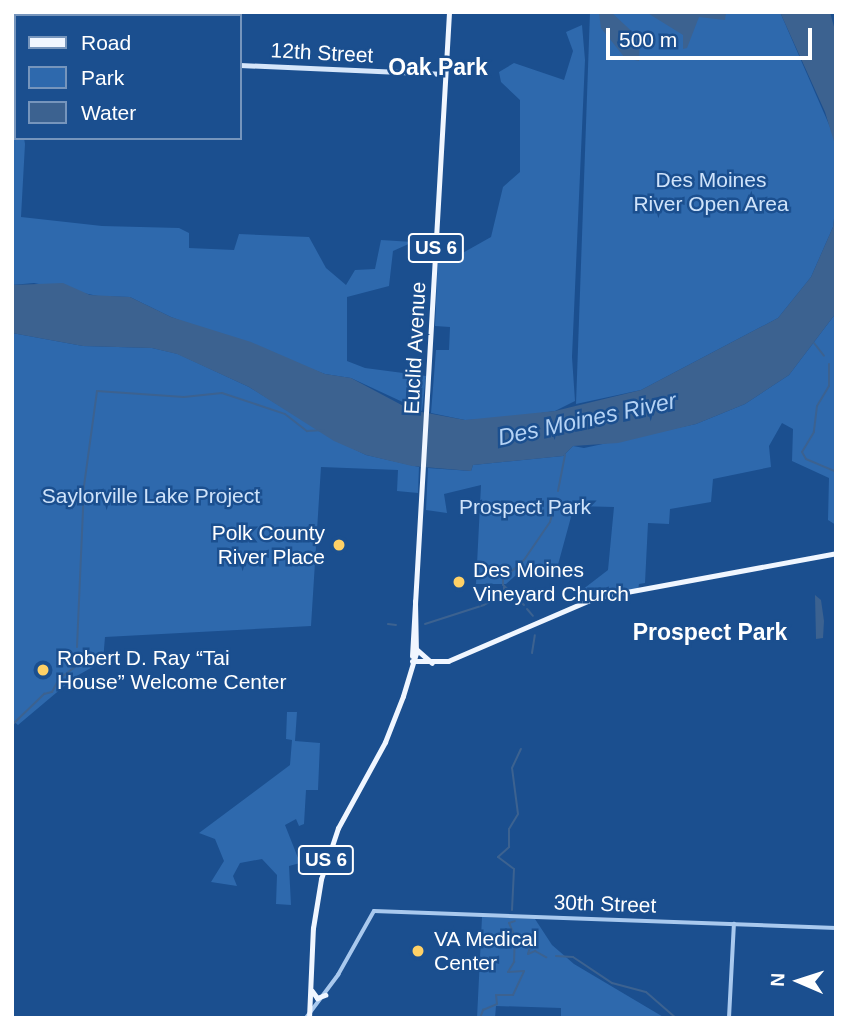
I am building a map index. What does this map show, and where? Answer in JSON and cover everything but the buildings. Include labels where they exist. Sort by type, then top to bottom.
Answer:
[{"type":"main road","name":"Euclid Avenue","points":[[412,658],[449,12]]},
{"type":"main road","name":"12th Street","points":[[242,65],[445,75]]},
{"type":"main road","points":[[412,658],[432,663],[453,659],[594,598],[836,552]]},
{"type":"main road","name":"Euclid Avenue","points":[[412,658],[416,648],[415,601]]},
{"type":"main road","points":[[416,648],[432,663]]},
{"type":"main road","name":"US 6","points":[[308,1016],[313,928],[326,862],[338,828],[392,725],[412,658]]},
{"type":"main road","points":[[310,988],[317,998],[325,995]]},
{"type":"street","name":"30th Street","points":[[325,995],[374,911],[836,929]]},
{"type":"street","points":[[729,1018],[734,924]]},
{"type":"street","points":[[308,1016],[325,995]]},
{"type":"green space","name":"Des Moines River Open Area","points":[[590,12],[780,12],[834,136],[836,203],[833,227],[811,277],[778,318],[641,390],[576,404]]},
{"type":"green space","points":[[582,25],[585,60],[572,357],[575,401],[555,411],[497,419],[465,420],[431,413],[436,350],[449,350],[450,327],[435,326],[438,256],[459,255],[491,237],[503,187],[520,172],[520,100],[501,82],[499,72],[514,63],[564,80],[573,51],[566,32]]},
{"type":"green space","points":[[12,88],[14,140],[24,140],[25,144],[21,217],[102,226],[179,228],[189,233],[189,248],[234,250],[239,234],[309,237],[326,268],[346,285],[355,270],[375,269],[381,240],[413,242],[393,251],[389,286],[347,297],[347,361],[365,368],[426,376],[422,411],[351,378],[325,374],[171,317],[130,297],[98,296],[34,283],[12,285]]},
{"type":"green space","name":"Prospect Park","points":[[836,313],[836,525],[828,520],[829,478],[792,461],[793,429],[782,423],[769,446],[771,467],[713,479],[711,502],[670,509],[669,524],[648,523],[645,583],[639,584],[638,590],[585,601],[582,590],[608,570],[614,507],[574,506],[556,572],[524,568],[506,584],[476,584],[481,485],[444,494],[447,513],[426,510],[428,468],[471,471],[473,465],[563,456],[573,446],[584,448],[696,424],[745,404],[789,375]]},
{"type":"green space","name":"Saylorville Lake Project","points":[[12,333],[83,346],[152,348],[178,354],[249,387],[337,441],[366,455],[419,467],[418,493],[397,491],[398,470],[321,467],[311,626],[105,637],[103,661],[75,677],[18,725],[12,720]]},
{"type":"green space","points":[[287,712],[297,712],[295,741],[320,743],[318,790],[306,790],[304,824],[299,826],[296,819],[285,825],[300,863],[289,866],[291,905],[276,904],[277,875],[262,859],[240,863],[233,876],[237,886],[211,882],[224,861],[215,839],[199,833],[290,765],[292,740],[286,739]]},
{"type":"green space","points":[[482,917],[535,919],[552,945],[574,964],[665,1018],[561,1018],[561,1008],[496,1006],[495,1018],[477,1018]]},
{"type":"water","points":[[611,12],[640,39],[639,61],[625,58],[601,28],[599,13]]},
{"type":"water","points":[[646,12],[726,13],[725,20],[699,17],[687,48],[683,49],[683,35]]},
{"type":"water","points":[[780,12],[830,12],[836,34],[836,148],[825,112]]},
{"type":"water","name":"Des Moines River","points":[[836,203],[836,313],[789,375],[745,404],[696,424],[618,443],[573,446],[563,456],[473,465],[471,471],[412,466],[366,455],[334,441],[249,387],[177,354],[152,348],[83,346],[12,333],[12,285],[63,283],[90,295],[130,297],[171,317],[251,342],[325,374],[351,378],[411,410],[465,420],[555,411],[641,390],[778,318],[811,277],[833,227]]},
{"type":"water","points":[[815,595],[821,600],[824,621],[823,638],[816,639]]},
{"type":"waterway","points":[[814,343],[824,356]]},
{"type":"waterway","points":[[829,364],[829,386],[817,406],[814,432],[802,452],[806,459],[836,472]]},
{"type":"waterway","points":[[77,647],[84,486],[97,391],[184,397],[222,393],[285,414],[307,431],[324,430]]},
{"type":"waterway","points":[[558,491],[565,455]]},
{"type":"waterway","points":[[524,605],[503,585],[503,579],[524,560],[550,522],[556,499]]},
{"type":"waterway","points":[[425,624],[484,605],[504,594],[504,587]]},
{"type":"waterway","points":[[527,609],[533,616]]},
{"type":"waterway","points":[[388,624],[396,625]]},
{"type":"waterway","points":[[532,653],[535,635]]},
{"type":"waterway","points":[[12,725],[44,694],[52,692],[59,679],[76,666],[76,658]]},
{"type":"waterway","points":[[512,910],[514,869],[498,857],[509,847],[509,829],[518,814],[512,768],[521,749]]},
{"type":"waterway","points":[[480,1018],[483,1010],[497,1004],[496,995],[513,995],[524,971],[508,972],[514,962],[515,937],[509,923],[515,921]]},
{"type":"waterway","points":[[514,941],[531,944],[528,954],[535,951],[546,957]]},
{"type":"waterway","points":[[556,956],[573,957],[612,983],[646,992],[676,1018]]},
{"type":"place","name":"Polk County River Place","points":[[339,545]]},
{"type":"place","name":"Des Moines Vineyard Church","points":[[459,582]]},
{"type":"place","name":"Robert D. Ray “Tai House” Welcome Center","points":[[43,670]]},
{"type":"place","name":"VA Medical Center","points":[[418,951]]},
{"type":"district","name":"Oak Park","points":[[438,67]]},
{"type":"district","name":"Prospect Park","points":[[710,632]]}]
